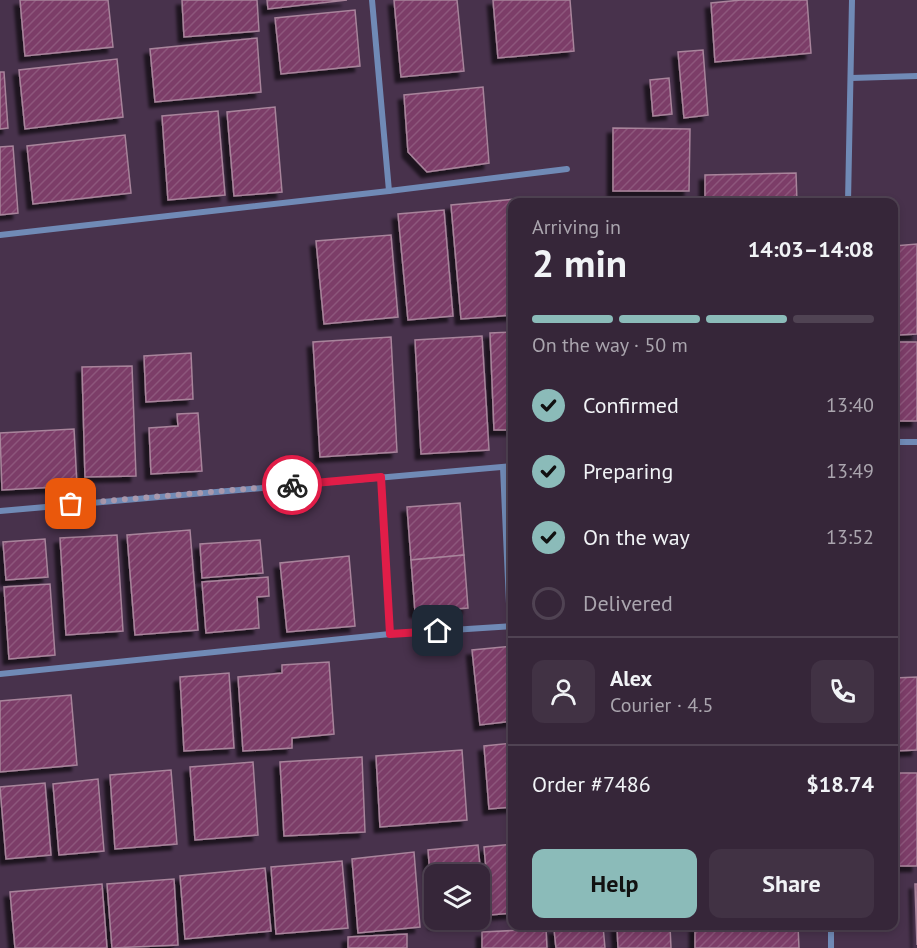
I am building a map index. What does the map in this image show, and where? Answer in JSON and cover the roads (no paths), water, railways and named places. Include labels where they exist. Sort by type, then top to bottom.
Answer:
[{"type":"street","points":[[372,0],[389,191]]},
{"type":"street","points":[[848,198],[852,0]]},
{"type":"street","points":[[851,78],[917,76]]},
{"type":"street","points":[[0,235],[389,191],[567,168]]},
{"type":"street","points":[[898,442],[917,442]]},
{"type":"street","points":[[0,511],[508,466]]},
{"type":"street","points":[[503,467],[508,566]]},
{"type":"street","points":[[381,477],[390,634]]},
{"type":"street","points":[[0,674],[390,634],[508,626]]},
{"type":"street","points":[[831,930],[831,948]]}]
